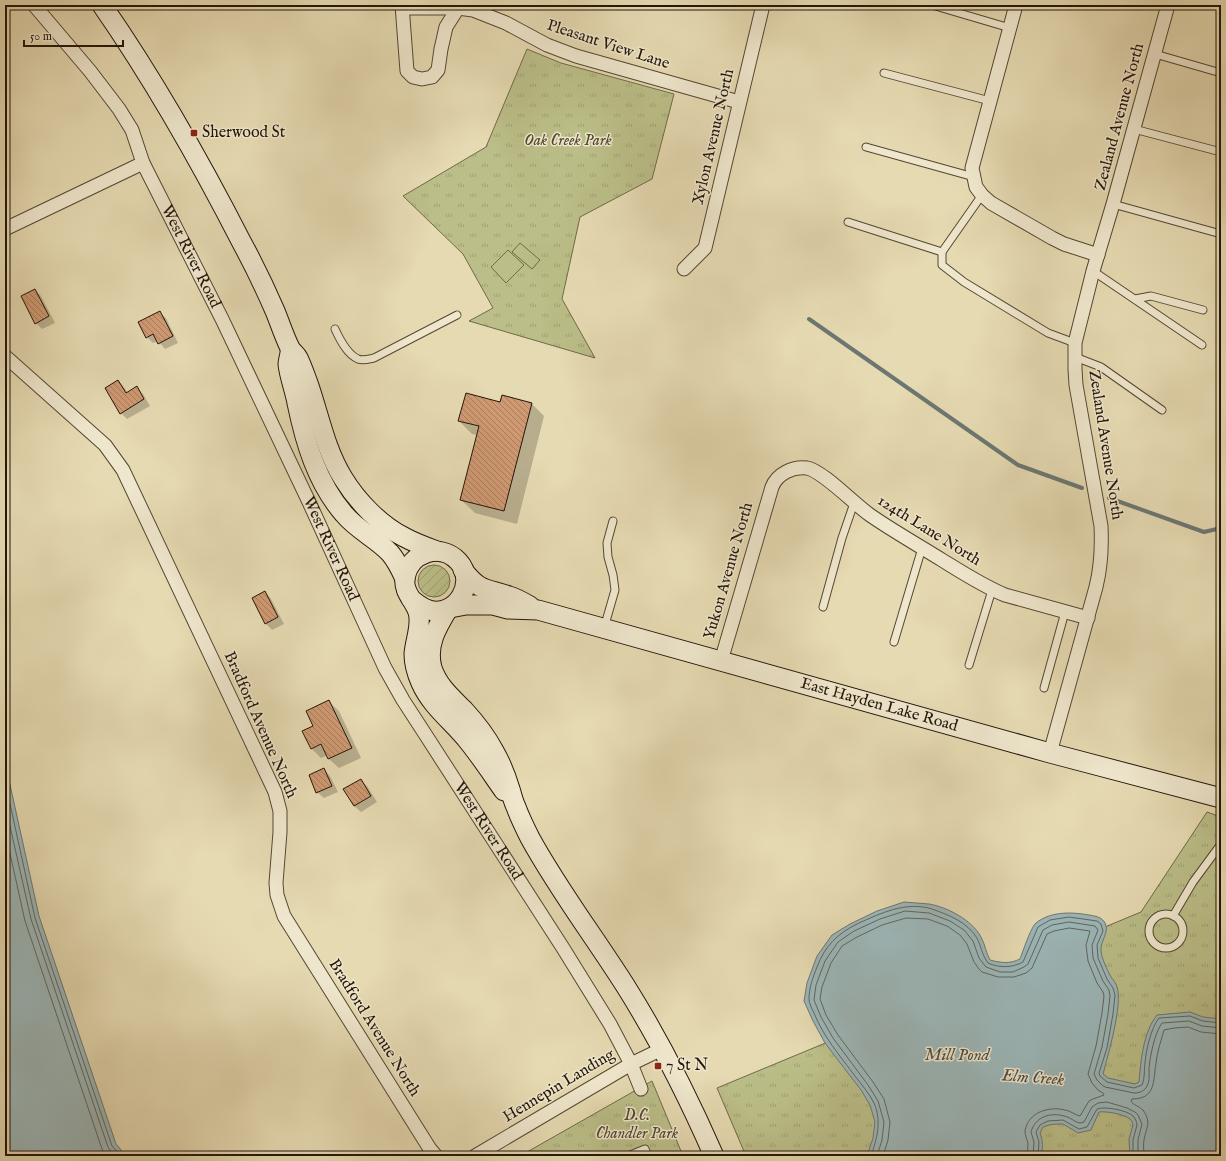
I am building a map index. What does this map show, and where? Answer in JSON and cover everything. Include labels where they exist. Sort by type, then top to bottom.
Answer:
[{"type":"main road","name":"West River Road","points":[[102,5],[163,100],[208,179],[259,275],[291,349],[298,357],[324,436],[343,478],[356,496],[373,514],[390,528],[403,536],[437,551]]},
{"type":"main road","name":"West River Road","points":[[291,349],[288,364],[300,419],[310,454],[318,472],[333,500],[343,514],[354,525],[390,553],[399,566],[405,579]]},
{"type":"main road","points":[[437,551],[447,553],[460,563],[463,570],[466,578],[462,595],[457,602],[449,608],[440,611],[421,607],[411,599],[406,589],[405,579],[410,566],[415,559],[422,554],[437,551]]},
{"type":"main road","name":"East Hayden Lake Road","points":[[463,570],[477,585],[492,592],[511,596],[538,610],[1050,753],[1221,798]]},
{"type":"main road","name":"West River Road","points":[[411,599],[418,612],[419,620],[414,653],[414,664],[426,693],[432,702],[455,725],[469,742],[515,806]]},
{"type":"main road","name":"East Hayden Lake Road","points":[[449,608],[466,605],[493,605],[508,609],[538,610]]},
{"type":"main road","name":"West River Road","points":[[449,608],[434,634],[431,643],[431,660],[435,677],[441,686],[483,733],[495,752],[505,773],[515,806],[530,838],[547,867],[628,990],[672,1066],[714,1156]]},
{"type":"street","name":"West River Road","points":[[34,5],[90,71],[119,109],[132,130],[143,163],[222,319],[386,668],[403,700],[563,948],[610,1024],[631,1064],[641,1089]]},
{"type":"street","name":"Xylon Avenue North","points":[[684,269],[705,248],[763,5]]},
{"type":"street","points":[[1016,5],[972,168],[976,187],[991,203],[1052,238],[1064,244],[1098,255]]},
{"type":"street","name":"Zealand Avenue North","points":[[1050,753],[1088,618],[1100,569],[1102,545],[1101,526],[1076,385],[1075,343],[1093,272],[1114,204],[1168,5]]},
{"type":"street","points":[[402,6],[407,71],[413,77],[422,79],[432,77],[438,70],[446,27],[458,8]]},
{"type":"street","name":"Pleasant View Lane","points":[[402,6],[474,10],[490,16],[547,45],[576,56],[739,102]]},
{"type":"street","points":[[5,229],[143,163]]},
{"type":"street","name":"Bradford Avenue North","points":[[5,356],[105,445],[123,470],[275,792],[280,811],[276,883],[277,895],[284,916],[430,1149],[436,1156]]},
{"type":"street","name":"124th Lane North","points":[[770,491],[778,476],[789,471],[806,468],[814,471],[825,478],[870,515],[992,590],[1088,618]]},
{"type":"street","name":"Yukon Avenue North","points":[[721,661],[770,491]]},
{"type":"street","name":"Hennepin Landing","points":[[475,1156],[631,1064],[662,1049]]},
{"type":"lane","points":[[932,5],[1010,28]]},
{"type":"lane","points":[[1155,54],[1221,73]]},
{"type":"lane","points":[[884,73],[990,101]]},
{"type":"lane","points":[[1134,129],[1221,152]]},
{"type":"lane","points":[[866,147],[974,177]]},
{"type":"lane","points":[[982,195],[942,252],[942,265],[964,282],[1048,333],[1075,343]]},
{"type":"lane","points":[[1114,204],[1221,234]]},
{"type":"lane","points":[[848,222],[942,252]]},
{"type":"lane","points":[[1093,272],[1202,345]]},
{"type":"lane","points":[[1135,299],[1151,296],[1203,310]]},
{"type":"lane","points":[[335,329],[349,352],[358,358],[366,360],[374,358],[457,315]]},
{"type":"lane","points":[[1075,358],[1101,367],[1162,410]]},
{"type":"lane","points":[[823,607],[842,538],[854,503]]},
{"type":"lane","points":[[604,628],[615,590],[608,557],[607,543],[613,521]]},
{"type":"lane","points":[[894,642],[922,548]]},
{"type":"lane","points":[[969,665],[992,590]]},
{"type":"lane","points":[[1044,688],[1064,612]]},
{"type":"lane","points":[[1173,916],[1193,882],[1221,844]]},
{"type":"lane","points":[[1168,914],[1173,916],[1178,919],[1181,924],[1183,930],[1182,935],[1180,941],[1176,945],[1170,948],[1164,948],[1151,940],[1149,935],[1150,924],[1157,916],[1168,914]]},
{"type":"lane","points":[[628,1156],[645,1149],[648,1156]]},
{"type":"green space","name":"Oak Creek Park","points":[[527,49],[561,63],[674,94],[652,179],[580,217],[562,299],[595,358],[469,321],[493,308],[463,254],[403,196],[486,147]]},
{"type":"green space","points":[[520,243],[540,260],[532,269],[512,252]]},
{"type":"green space","points":[[508,250],[524,265],[506,283],[491,267]]},
{"type":"green space","points":[[434,565],[445,570],[450,581],[445,592],[434,597],[423,592],[418,581],[423,570]]},
{"type":"green space","name":"Mill Pond","points":[[1207,812],[1221,817],[1221,1156],[746,1156],[717,1088],[1141,912]]},
{"type":"green space","name":"D.C. Chandler Park","points":[[652,1081],[683,1156],[520,1156]]},
{"type":"water","points":[[5,762],[39,916],[116,1144],[126,1156],[5,1156]]},
{"type":"water","name":"Mill Pond","points":[[904,902],[929,904],[951,911],[958,915],[972,925],[977,931],[990,960],[1002,962],[1013,962],[1020,959],[1034,925],[1048,916],[1062,913],[1076,913],[1102,919],[1106,926],[1106,933],[1101,951],[1106,968],[1117,986],[1118,995],[1117,1017],[1103,1074],[1108,1078],[1135,1084],[1139,1082],[1146,1038],[1152,1022],[1157,1015],[1190,1012],[1203,1017],[1221,1019],[1221,1156],[1130,1156],[1129,1139],[1133,1125],[1130,1119],[1119,1114],[1099,1112],[1091,1130],[1078,1133],[1063,1124],[1043,1127],[1040,1133],[1042,1139],[1041,1156],[867,1156],[873,1138],[875,1122],[870,1105],[861,1090],[825,1043],[804,1001],[807,983],[817,956],[832,935],[850,924],[877,911]]},
{"type":"building","points":[[35,289],[49,316],[35,324],[21,296]]},
{"type":"building","points":[[160,311],[173,336],[158,344],[153,334],[146,338],[138,322]]},
{"type":"building","points":[[118,380],[126,393],[137,386],[144,399],[120,414],[105,388]]},
{"type":"building","points":[[466,393],[500,402],[502,395],[532,403],[504,511],[460,500],[479,426],[458,421]]},
{"type":"building","points":[[265,591],[278,617],[265,624],[252,598]]},
{"type":"building","points":[[329,700],[352,748],[328,759],[321,744],[311,749],[302,731],[313,726],[306,711]]},
{"type":"building","points":[[324,768],[332,786],[316,793],[309,775]]},
{"type":"building","points":[[361,779],[371,796],[354,806],[343,789]]},
{"type":"waterway","points":[[809,319],[1018,465],[1082,488]]},
{"type":"waterway","points":[[1109,498],[1204,532],[1221,528]]},
{"type":"place","name":"Sherwood St","points":[[194,133]]},
{"type":"place","name":"7 St N","points":[[658,1066]]},
{"type":"water label","name":"Elm Creek","points":[[1033,1078]]}]
